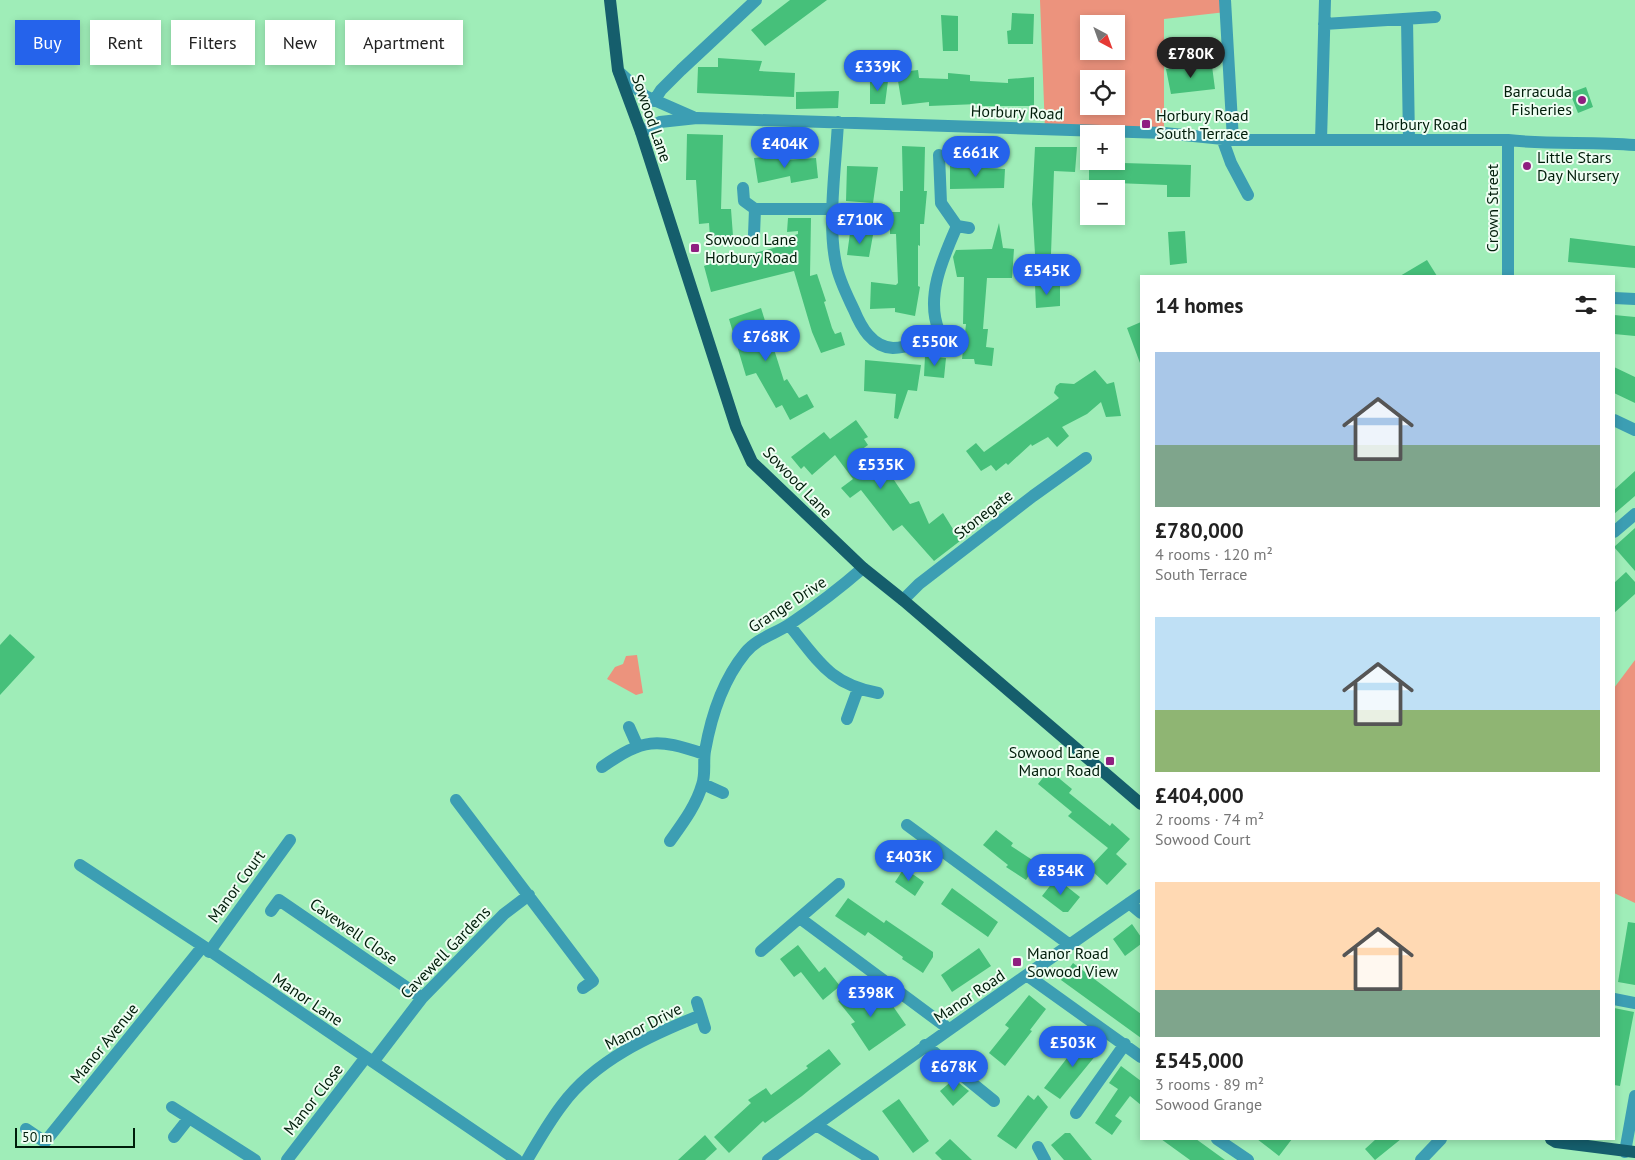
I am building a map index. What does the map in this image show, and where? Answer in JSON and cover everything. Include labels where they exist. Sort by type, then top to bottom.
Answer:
[{"type":"main road","name":"Sowood Lane","points":[[610,0],[618,70],[641,132],[736,427],[752,462],[863,568],[1140,803]]},
{"type":"main road","points":[[1553,1140],[1630,1152]]},
{"type":"street","points":[[654,101],[661,90],[681,70],[756,0]]},
{"type":"street","points":[[1225,0],[1227,139],[1231,163],[1248,195]]},
{"type":"street","points":[[1321,140],[1325,0]]},
{"type":"street","points":[[1324,24],[1435,17]]},
{"type":"street","points":[[1407,19],[1409,140]]},
{"type":"street","name":"Horbury Road","points":[[618,70],[630,84],[654,101],[697,118]]},
{"type":"street","name":"Horbury Road","points":[[641,132],[660,122],[697,118],[1164,133],[1227,139],[1508,140],[1542,144],[1581,142],[1635,145]]},
{"type":"street","points":[[838,122],[833,246],[842,283],[863,329],[880,345],[892,348],[904,347],[939,332],[935,322],[936,287],[963,227],[941,203],[939,155]]},
{"type":"street","name":"Crown Street","points":[[1508,140],[1508,275]]},
{"type":"street","points":[[743,188],[744,201],[755,209],[834,210]]},
{"type":"street","points":[[754,235],[755,209]]},
{"type":"street","points":[[1615,298],[1635,299]]},
{"type":"street","points":[[1615,420],[1635,430]]},
{"type":"street","name":"Stonegate","points":[[903,600],[919,584],[1033,496],[1086,458]]},
{"type":"street","points":[[1615,531],[1635,514]]},
{"type":"street","name":"Grange Drive","points":[[670,841],[688,816],[702,784],[704,754],[714,712],[736,667],[746,652],[760,639],[789,625],[837,590],[863,568]]},
{"type":"street","points":[[789,625],[822,666],[845,684],[878,694]]},
{"type":"street","points":[[847,719],[858,689]]},
{"type":"street","points":[[630,726],[637,745]]},
{"type":"street","points":[[602,767],[637,745],[673,744],[704,754]]},
{"type":"street","points":[[702,784],[723,794]]},
{"type":"street","points":[[456,800],[593,981],[584,988]]},
{"type":"street","points":[[907,825],[1070,945]]},
{"type":"street","name":"Manor Court","points":[[206,949],[290,840]]},
{"type":"street","name":"Manor Lane","points":[[80,865],[517,1160]]},
{"type":"street","points":[[761,951],[801,919],[839,884]]},
{"type":"street","name":"Cavewell Gardens","points":[[369,1060],[422,998],[504,914],[529,895]]},
{"type":"street","name":"Manor Road","points":[[768,1160],[925,1045],[1028,976],[1140,896]]},
{"type":"street","name":"Cavewell Close","points":[[271,911],[279,900],[422,998]]},
{"type":"street","points":[[1129,903],[1140,912]]},
{"type":"street","points":[[801,919],[949,1029]]},
{"type":"street","name":"Manor Avenue","points":[[26,1129],[45,1142],[206,949]]},
{"type":"street","points":[[1028,976],[1125,1044],[1140,1057]]},
{"type":"street","points":[[1615,999],[1635,1003]]},
{"type":"street","name":"Manor Drive","points":[[527,1160],[562,1104],[583,1082],[611,1059],[699,1008],[705,1028]]},
{"type":"street","points":[[1076,1113],[1125,1044]]},
{"type":"street","points":[[925,1045],[994,1101]]},
{"type":"street","name":"Manor Close","points":[[286,1160],[369,1060]]},
{"type":"street","points":[[1630,1152],[1635,1096]]},
{"type":"street","points":[[172,1107],[255,1160]]},
{"type":"street","points":[[174,1137],[189,1118]]},
{"type":"street","points":[[816,1125],[873,1160]]},
{"type":"street","points":[[1218,1140],[1248,1160]]},
{"type":"street","points":[[1421,1160],[1440,1140]]},
{"type":"street","points":[[1038,1147],[1045,1160]]},
{"type":"shaded area","points":[[1040,0],[1225,0],[1226,12],[1164,19],[1164,133],[1125,132],[1125,125],[1080,125],[1080,131],[1045,130]]},
{"type":"shaded area","points":[[637,655],[643,693],[636,695],[607,679],[615,667],[623,664],[626,656]]},
{"type":"shaded area","points":[[1635,660],[1635,903],[1615,893],[1615,687]]},
{"type":"building","points":[[790,0],[827,0],[765,46],[751,30]]},
{"type":"building","points":[[1012,13],[1034,14],[1033,44],[1008,44],[1007,31],[1011,30]]},
{"type":"building","points":[[941,15],[958,16],[958,51],[943,51]]},
{"type":"building","points":[[718,58],[762,61],[759,71],[795,73],[794,97],[697,93],[698,67],[718,67]]},
{"type":"building","points":[[1212,66],[1215,89],[1171,94],[1166,69]]},
{"type":"building","points":[[918,70],[919,78],[948,79],[948,73],[970,75],[970,81],[1008,83],[1008,79],[1034,77],[1034,106],[978,106],[978,104],[929,106],[929,102],[902,105],[898,81],[901,81],[901,72]]},
{"type":"building","points":[[888,81],[885,104],[870,104],[870,82]]},
{"type":"building","name":"Barracuda Fisheries","points":[[1586,87],[1593,107],[1578,113],[1570,93]]},
{"type":"building","points":[[839,91],[838,108],[796,109],[796,92]]},
{"type":"building","points":[[687,134],[723,135],[721,209],[731,209],[733,236],[710,238],[709,223],[699,224],[696,180],[686,180]]},
{"type":"building","points":[[902,146],[925,147],[924,191],[927,191],[924,224],[920,224],[918,286],[920,287],[915,316],[895,312],[895,308],[870,309],[871,282],[896,285],[898,283],[896,234],[890,234],[890,212],[900,212],[900,191],[903,191]]},
{"type":"building","points":[[1035,147],[1077,147],[1075,172],[1054,171],[1051,254],[1035,254],[1032,204]]},
{"type":"building","points":[[783,155],[784,160],[816,158],[818,178],[791,183],[790,176],[758,183],[754,158]]},
{"type":"building","points":[[1125,163],[1191,165],[1190,197],[1167,197],[1167,185],[1125,183],[1125,180],[1089,180],[1089,170],[1125,170]]},
{"type":"building","points":[[847,166],[878,167],[873,203],[846,201]]},
{"type":"building","points":[[950,166],[1005,169],[1004,188],[950,189]]},
{"type":"building","points":[[788,218],[811,218],[810,276],[817,274],[832,328],[835,334],[841,332],[845,345],[821,353],[812,332],[794,271],[711,292],[704,266],[716,262],[718,266],[756,257],[754,253],[785,245],[786,238],[798,234],[798,231],[787,232]]},
{"type":"building","points":[[999,223],[1003,248],[1014,249],[1012,278],[987,278],[983,329],[988,329],[986,347],[994,348],[992,366],[975,364],[974,359],[962,359],[966,324],[963,324],[964,277],[957,277],[953,257],[956,250],[992,249]]},
{"type":"building","points":[[1185,231],[1187,263],[1170,265],[1168,232]]},
{"type":"building","points":[[850,233],[873,235],[869,257],[847,255]]},
{"type":"building","points":[[1570,238],[1635,246],[1635,268],[1568,262]]},
{"type":"building","points":[[1427,260],[1436,275],[1402,275]]},
{"type":"building","points":[[1035,284],[1060,286],[1060,306],[1036,308]]},
{"type":"building","points":[[761,308],[784,381],[787,379],[799,398],[807,394],[814,407],[790,420],[782,405],[776,408],[756,373],[746,376],[729,319]]},
{"type":"building","points":[[1615,315],[1635,317],[1635,336],[1615,334]]},
{"type":"building","points":[[1140,322],[1140,363],[1127,328]]},
{"type":"building","points":[[925,356],[946,358],[944,378],[924,376]]},
{"type":"building","points":[[865,360],[921,365],[917,391],[908,390],[898,419],[894,418],[896,394],[864,391]]},
{"type":"building","points":[[1615,367],[1635,377],[1635,403],[1615,393]]},
{"type":"building","points":[[1095,370],[1107,384],[1114,382],[1121,416],[1106,417],[1101,402],[1087,414],[1062,427],[1069,436],[1057,447],[1048,437],[1032,446],[1031,444],[1008,465],[1006,463],[996,471],[991,465],[981,471],[966,451],[976,443],[984,452],[1059,398],[1054,393],[1056,386],[1060,383],[1074,384]]},
{"type":"building","points":[[856,420],[868,437],[864,439],[868,445],[861,450],[877,470],[884,465],[910,504],[919,501],[929,524],[943,513],[956,534],[978,516],[983,524],[961,541],[958,537],[960,541],[934,561],[902,525],[893,531],[861,490],[850,498],[841,488],[853,479],[835,455],[812,475],[804,466],[801,469],[791,457],[824,432],[830,439]]},
{"type":"building","points":[[1635,471],[1635,496],[1615,513],[1615,489]]},
{"type":"building","points":[[1635,528],[1635,571],[1615,548]]},
{"type":"building","points":[[1626,572],[1635,582],[1635,594],[1615,612],[1615,582]]},
{"type":"building","points":[[10,634],[35,657],[0,695],[0,645]]},
{"type":"building","points":[[1049,770],[1072,789],[1069,793],[1110,826],[1112,823],[1130,839],[1116,854],[1127,864],[1107,885],[1089,868],[1108,848],[1068,816],[1072,812],[1038,784]]},
{"type":"building","points":[[996,830],[1013,843],[1011,846],[1037,863],[1026,880],[1006,867],[1008,865],[983,845]]},
{"type":"building","points":[[904,868],[924,882],[915,896],[895,882]]},
{"type":"building","points":[[1056,878],[1080,897],[1068,912],[1063,912],[1042,896]]},
{"type":"building","points":[[952,888],[998,922],[988,937],[941,904]]},
{"type":"building","points":[[848,898],[884,923],[886,920],[933,952],[933,957],[923,973],[868,932],[865,936],[835,916]]},
{"type":"building","points":[[1628,922],[1635,923],[1635,985],[1618,982]]},
{"type":"building","points":[[1132,924],[1140,936],[1140,945],[1125,956],[1113,939]]},
{"type":"building","points":[[798,945],[819,972],[825,967],[840,986],[823,1000],[801,972],[794,977],[780,959]]},
{"type":"building","points":[[979,948],[991,966],[952,992],[941,975]]},
{"type":"building","points":[[1073,963],[1140,1013],[1140,1037],[1061,980]]},
{"type":"building","points":[[856,986],[874,1008],[888,999],[906,1025],[869,1051],[851,1024],[855,1022],[838,1001]]},
{"type":"building","points":[[1029,995],[1046,1009],[1005,1066],[989,1053],[1009,1028],[1005,1025]]},
{"type":"building","points":[[1615,1008],[1634,1012],[1620,1086],[1615,1085]]},
{"type":"building","points":[[1084,1036],[1101,1049],[1060,1099],[1044,1088]]},
{"type":"building","points":[[829,1049],[841,1064],[802,1096],[765,1123],[763,1121],[729,1153],[714,1137],[751,1103],[748,1100],[766,1088],[771,1095],[808,1068],[806,1066]]},
{"type":"building","points":[[971,1054],[988,1068],[979,1079],[962,1065]]},
{"type":"building","points":[[1121,1066],[1140,1080],[1140,1104],[1130,1096],[1115,1116],[1122,1121],[1112,1135],[1095,1123],[1118,1089],[1109,1083]]},
{"type":"building","points":[[954,1079],[969,1091],[953,1106],[940,1091]]},
{"type":"building","points":[[1028,1095],[1034,1100],[1038,1095],[1048,1107],[1016,1149],[997,1136]]},
{"type":"building","points":[[899,1099],[929,1141],[913,1153],[882,1111]]},
{"type":"building","points":[[1065,1133],[1070,1133],[1092,1160],[1064,1160],[1051,1145]]},
{"type":"building","points":[[705,1135],[717,1149],[705,1160],[678,1160]]},
{"type":"building","points":[[950,1139],[972,1160],[942,1160],[935,1153]]},
{"type":"building","points":[[1162,1140],[1197,1140],[1225,1160],[1190,1160]]},
{"type":"building","points":[[1258,1140],[1291,1140],[1279,1156]]},
{"type":"building","points":[[1375,1140],[1400,1140],[1375,1160],[1365,1149]]},
{"type":"place","name":"Barracuda Fisheries","points":[[1582,100]]},
{"type":"place","name":"Horbury Road South Terrace","points":[[1146,124]]},
{"type":"place","name":"Little Stars Day Nursery","points":[[1527,166]]},
{"type":"place","name":"Sowood Lane Horbury Road","points":[[695,248]]},
{"type":"place","name":"Sowood Lane Manor Road","points":[[1110,761]]},
{"type":"place","name":"Manor Road Sowood View","points":[[1017,962]]}]
